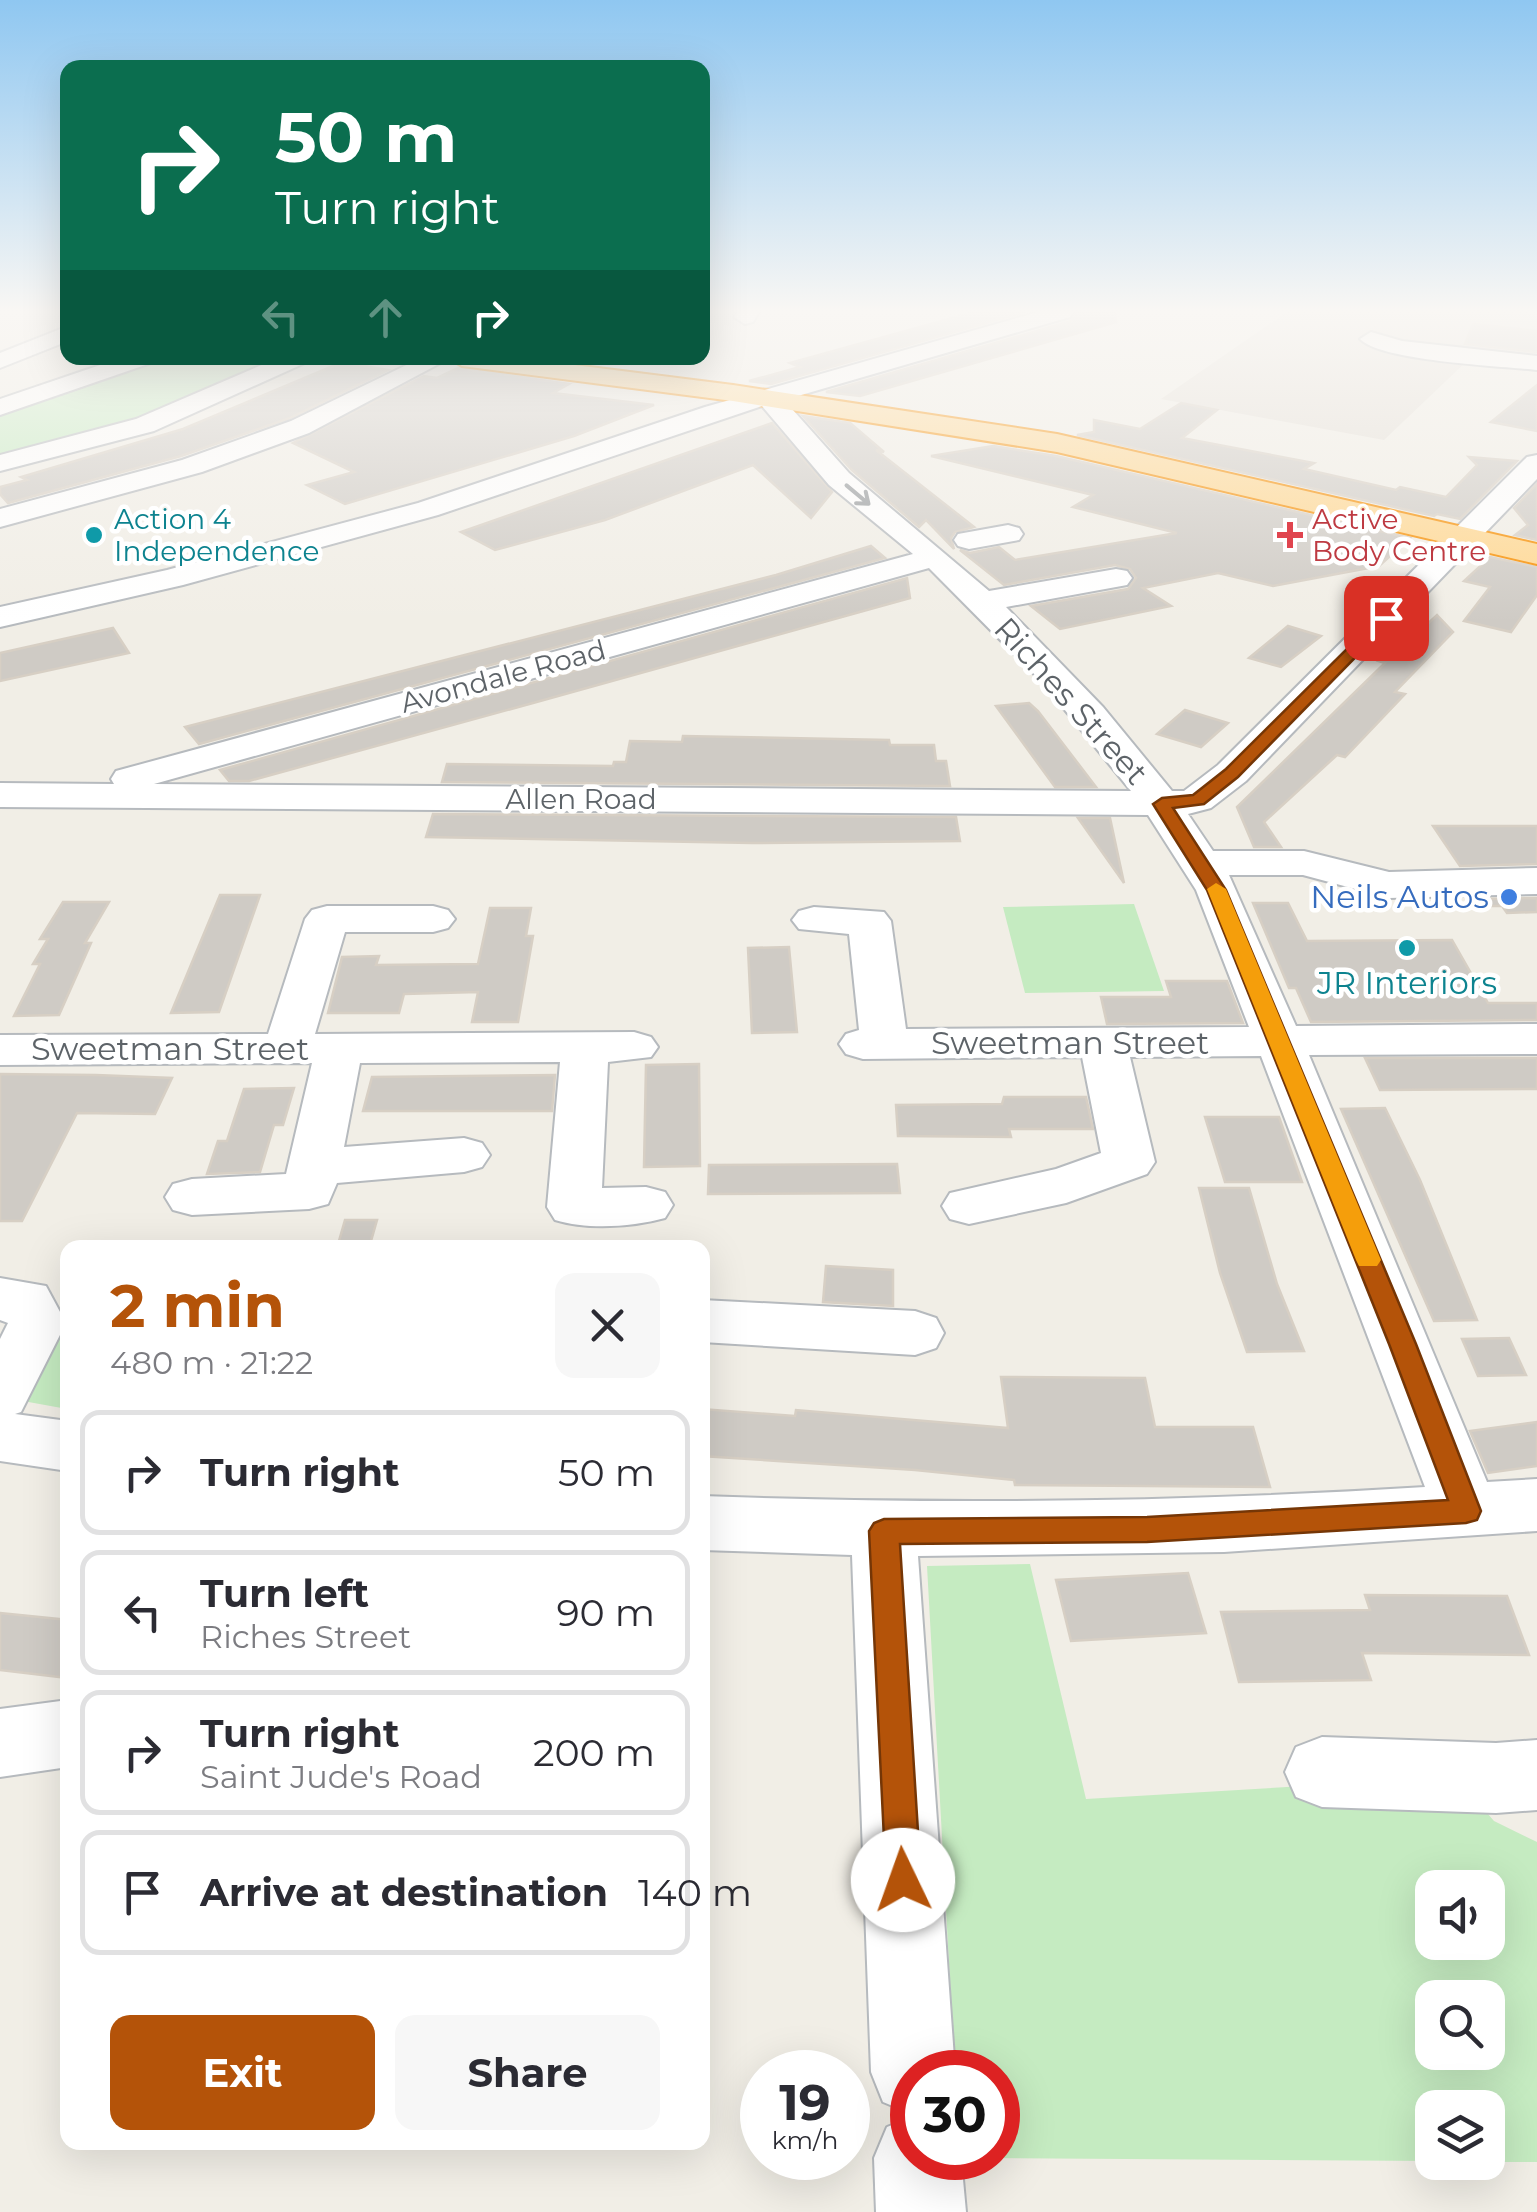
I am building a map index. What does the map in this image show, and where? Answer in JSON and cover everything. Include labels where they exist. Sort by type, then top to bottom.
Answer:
[{"type":"highway","points":[[879,415],[1057,443],[1537,554]]},
{"type":"street","points":[[0,464],[145,425],[167,415]]},
{"type":"street","points":[[0,518],[192,466],[282,434],[321,415]]},
{"type":"street","points":[[0,618],[172,578],[413,514],[704,415]]},
{"type":"street","name":"Riches Street","points":[[782,415],[849,488],[944,547],[982,602],[1065,683],[1162,804],[1201,862],[1217,890],[1403,1344],[1466,1511]]},
{"type":"street","name":"Allen Road","points":[[0,795],[1162,804],[1198,800],[1232,773],[1537,464]]},
{"type":"street","name":"Avondale Road","points":[[71,795],[944,547],[1008,534]]},
{"type":"street","points":[[982,602],[1116,578]]},
{"type":"street","points":[[1201,862],[1304,862],[1389,885],[1537,881]]},
{"type":"street","points":[[287,1049],[327,919],[432,919]]},
{"type":"street","name":"Sweetman Street","points":[[814,920],[870,920],[874,1044],[1537,1039]]},
{"type":"street","points":[[969,1206],[1066,1185],[1129,1162],[1103,1042]]},
{"type":"street","name":"Sweetman Street","points":[[0,1050],[609,1047],[574,1207],[646,1206]]},
{"type":"street","name":"Sweetman Street","points":[[312,1179],[340,1048]]},
{"type":"street","points":[[192,1198],[464,1155]]},
{"type":"street","points":[[0,1300],[26,1300],[36,1323],[0,1396]]},
{"type":"street","points":[[710,1321],[915,1333]]},
{"type":"street","points":[[0,1438],[60,1445]]},
{"type":"street","points":[[710,1523],[884,1531],[1147,1530],[1537,1505]]},
{"type":"street","points":[[884,1531],[913,2050]]},
{"type":"street","points":[[0,1742],[60,1734]]},
{"type":"street","points":[[1322,1772],[1516,1776]]},
{"type":"street","points":[[919,2180],[921,2212]]},
{"type":"shaded area","points":[[1249,415],[1410,415],[1384,440]]},
{"type":"green space","points":[[0,415],[153,415],[137,422],[0,456]]},
{"type":"green space","points":[[1134,904],[1164,991],[1025,993],[1003,907]]},
{"type":"green space","points":[[60,1327],[60,1408],[23,1401]]},
{"type":"green space","points":[[1030,1564],[1086,1799],[1456,1777],[1494,1821],[1537,1842],[1537,2162],[1505,2162],[1505,2090],[1415,2090],[1415,2161],[1020,2158],[1020,2050],[954,2050],[927,1566]]},
{"type":"building","points":[[216,415],[296,415],[181,456],[8,503],[0,494],[0,487],[27,480],[21,477],[183,429]]},
{"type":"building","points":[[347,415],[628,415],[574,436],[345,504],[307,485],[354,472],[293,443]]},
{"type":"building","points":[[1162,415],[1210,415],[1182,438],[1314,463],[1304,469],[1446,497],[1477,465],[1469,457],[1517,461],[1460,519],[1077,435],[1094,432],[1094,420],[1140,429]]},
{"type":"building","points":[[1499,415],[1537,415],[1537,431],[1491,422]]},
{"type":"building","points":[[803,416],[850,423],[884,452],[876,450],[974,527],[955,532],[951,538],[954,549],[926,520],[919,527],[852,470]]},
{"type":"building","points":[[772,423],[832,492],[811,518],[753,465],[605,520],[495,550],[461,532]]},
{"type":"building","points":[[993,446],[1056,456],[1410,538],[1379,566],[1273,586],[1218,573],[1143,588],[1171,606],[1060,629],[1031,606],[1128,589],[1136,578],[1130,569],[1115,565],[1004,585],[960,550],[970,553],[999,547],[1015,560],[1177,533],[1073,507],[1093,495],[931,456]]},
{"type":"building","points":[[1537,484],[1537,540],[1515,535],[1528,525],[1514,508]]},
{"type":"building","points":[[871,546],[885,558],[199,744],[185,727],[776,575]]},
{"type":"building","points":[[1490,557],[1537,567],[1537,595],[1511,632],[1464,621],[1490,587],[1464,581]]},
{"type":"building","points":[[907,578],[910,598],[249,781],[229,781],[220,770]]},
{"type":"building","points":[[1437,615],[1453,632],[1395,692],[1405,694],[1345,757],[1337,755],[1264,822],[1281,847],[1254,847],[1237,807],[1385,663],[1378,661],[1403,636],[1411,629],[1420,631]]},
{"type":"building","points":[[1288,626],[1321,636],[1281,667],[1249,658]]},
{"type":"building","points":[[113,628],[129,653],[0,681],[0,653]]},
{"type":"building","points":[[1029,703],[1096,787],[1055,787],[996,706]]},
{"type":"building","points":[[1185,710],[1228,723],[1201,747],[1157,734]]},
{"type":"building","points":[[683,736],[889,740],[890,745],[934,745],[936,761],[946,761],[950,786],[442,782],[447,764],[613,766],[614,762],[626,762],[630,741],[682,742]]},
{"type":"building","points":[[433,814],[956,817],[960,841],[752,843],[426,837]]},
{"type":"building","points":[[1078,818],[1110,818],[1124,883]]},
{"type":"building","points":[[1433,826],[1537,826],[1537,864],[1460,866]]},
{"type":"building","points":[[220,895],[260,895],[219,1012],[171,1013]]},
{"type":"building","points":[[1537,898],[1537,912],[1507,913],[1502,906],[1486,906],[1482,899]]},
{"type":"building","points":[[63,902],[109,902],[85,943],[91,943],[59,1015],[14,1016],[40,964],[33,964],[48,939],[40,939]]},
{"type":"building","points":[[1253,903],[1288,903],[1307,941],[1452,940],[1488,1003],[1537,1003],[1537,1020],[1311,1022],[1296,988],[1289,988]]},
{"type":"building","points":[[490,908],[531,908],[526,936],[533,936],[518,1022],[472,1022],[478,992],[404,994],[399,1013],[328,1013],[342,957],[379,956],[376,965],[478,964]]},
{"type":"building","points":[[789,947],[797,1032],[752,1033],[748,948]]},
{"type":"building","points":[[1166,981],[1227,981],[1243,1023],[1107,1024],[1101,997],[1171,997]]},
{"type":"building","points":[[1365,1058],[1537,1058],[1537,1089],[1380,1090]]},
{"type":"building","points":[[699,1064],[700,1166],[644,1167],[646,1065]]},
{"type":"building","points":[[0,1074],[172,1078],[155,1114],[77,1113],[22,1221],[0,1221]]},
{"type":"building","points":[[555,1075],[552,1111],[363,1111],[372,1077]]},
{"type":"building","points":[[294,1088],[283,1125],[274,1125],[260,1172],[207,1174],[218,1141],[227,1141],[244,1089]]},
{"type":"building","points":[[1004,1097],[1086,1097],[1093,1129],[1009,1129],[1011,1137],[898,1136],[896,1105],[1002,1104]]},
{"type":"building","points":[[1385,1108],[1420,1180],[1477,1320],[1434,1321],[1341,1109]]},
{"type":"building","points":[[1205,1117],[1279,1117],[1302,1182],[1225,1182]]},
{"type":"building","points":[[897,1164],[900,1193],[708,1194],[709,1165]]},
{"type":"building","points":[[1199,1188],[1249,1188],[1277,1284],[1304,1351],[1247,1352],[1220,1273]]},
{"type":"building","points":[[345,1220],[377,1220],[371,1240],[339,1240]]},
{"type":"building","points":[[826,1266],[893,1270],[893,1306],[823,1302]]},
{"type":"building","points":[[1509,1338],[1526,1375],[1478,1376],[1462,1339]]},
{"type":"building","points":[[1001,1377],[1145,1378],[1155,1427],[1253,1427],[1270,1487],[1015,1485],[1014,1480],[915,1470],[710,1457],[710,1410],[795,1416],[796,1410],[1008,1428]]},
{"type":"building","points":[[1537,1422],[1537,1466],[1488,1473],[1470,1431]]},
{"type":"building","points":[[1188,1573],[1206,1633],[1071,1641],[1056,1580]]},
{"type":"building","points":[[1365,1595],[1507,1596],[1529,1655],[1362,1653],[1371,1680],[1239,1682],[1221,1612],[1370,1610]]},
{"type":"building","points":[[0,1613],[60,1619],[60,1677],[0,1670]]},
{"type":"slow traffic","points":[[1216,889],[1368,1260]]},
{"type":"place","name":"Action 4 Independence","points":[[94,535]]},
{"type":"place","name":"Active Body Centre","points":[[1290,535]]},
{"type":"place","name":"Neils Autos","points":[[1509,897]]},
{"type":"place","name":"JR Interiors","points":[[1407,948]]},
{"type":"route","points":[[903,1880],[884,1531],[1147,1530],[1466,1511],[1403,1344],[1217,890],[1162,804],[1198,800],[1232,773],[1386,618]]}]
